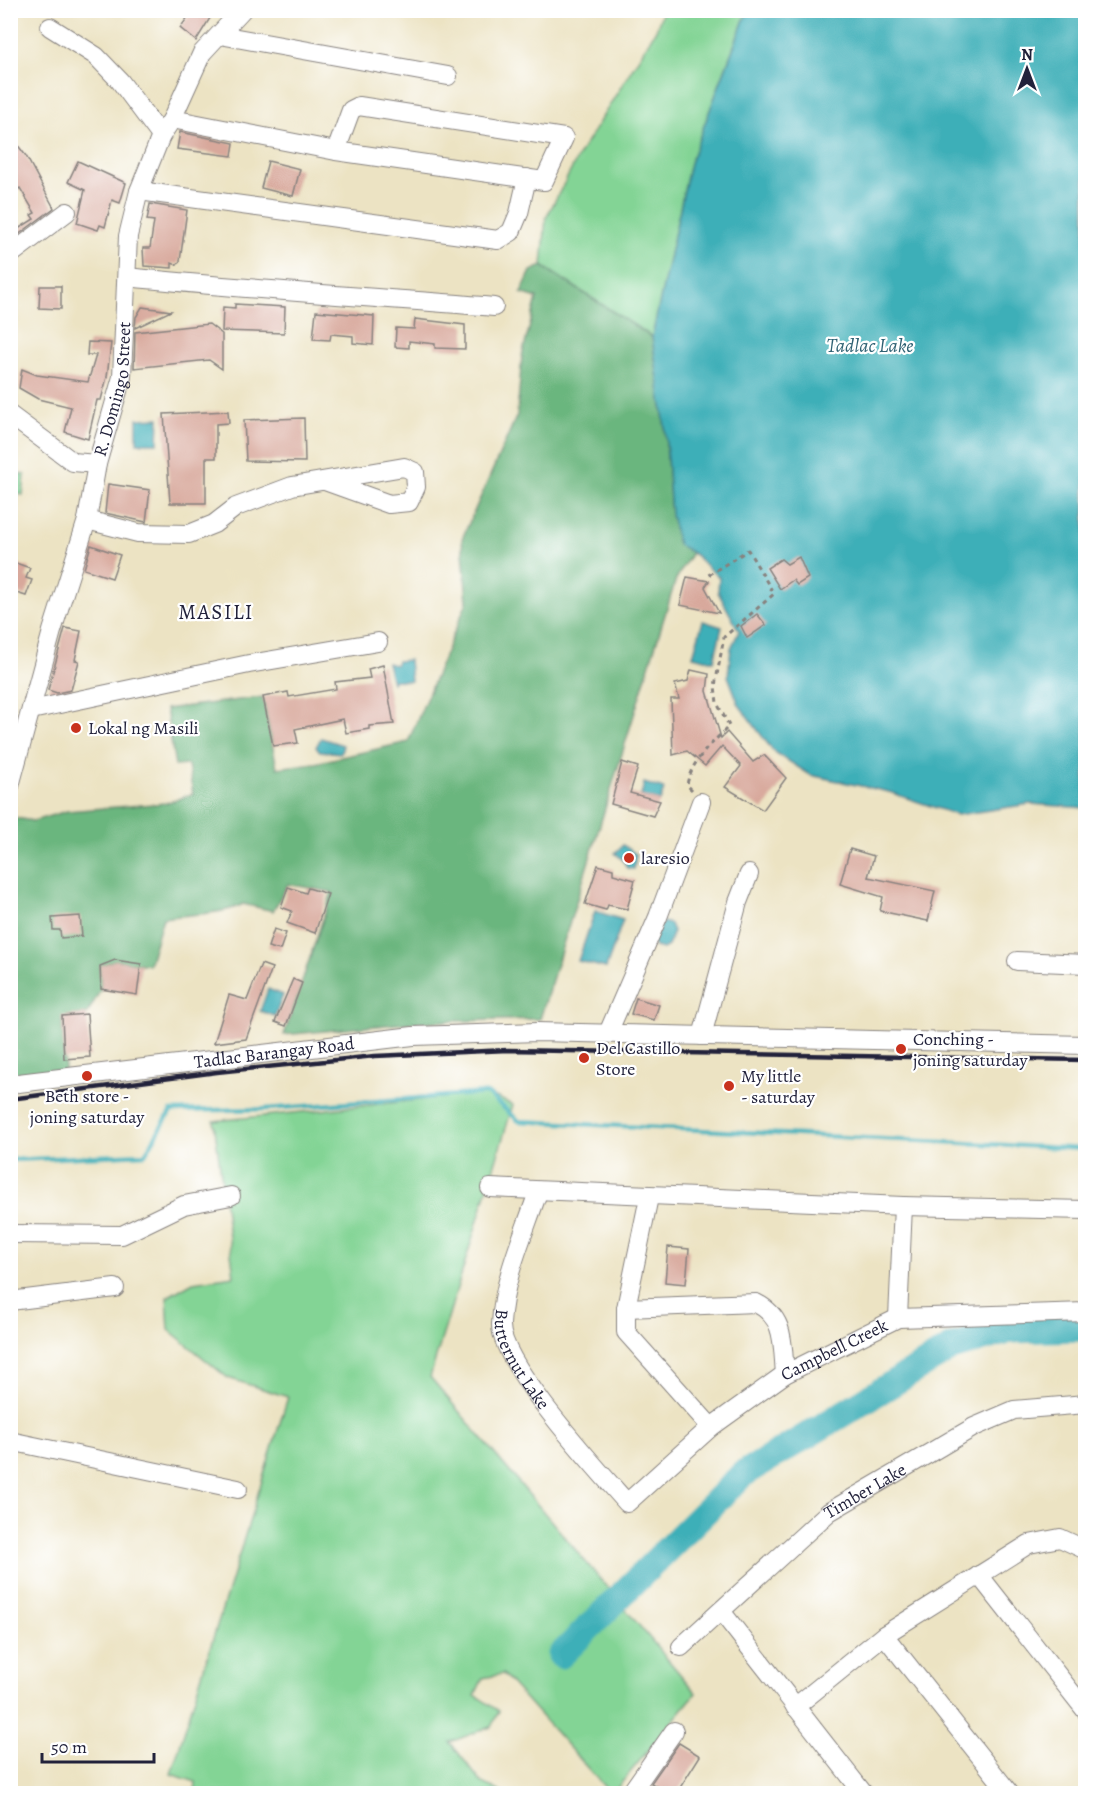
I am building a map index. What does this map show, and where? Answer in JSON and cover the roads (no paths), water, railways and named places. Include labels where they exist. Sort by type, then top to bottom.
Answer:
[{"type":"street","name":"R. Domingo Street","points":[[10,786],[87,520],[97,464],[122,377],[128,236],[139,191],[161,136],[172,119],[202,53],[242,10]]},
{"type":"street","points":[[50,27],[96,56],[120,81],[161,136]]},
{"type":"street","points":[[220,34],[448,76]]},
{"type":"street","points":[[172,119],[336,151],[544,181],[564,138],[359,106],[351,110],[336,151]]},
{"type":"street","points":[[139,191],[278,208],[498,240],[511,232],[519,213],[527,178]]},
{"type":"street","points":[[10,255],[67,212]]},
{"type":"street","points":[[127,277],[266,292],[494,307]]},
{"type":"street","points":[[10,415],[72,462],[97,464]]},
{"type":"street","points":[[87,520],[138,533],[189,534],[214,524],[236,507],[292,486],[325,481]]},
{"type":"street","points":[[31,710],[249,664],[378,642]]},
{"type":"street","points":[[608,1033],[658,917],[701,802]]},
{"type":"street","points":[[702,1036],[738,902],[749,874]]},
{"type":"street","points":[[1017,961],[1086,964]]},
{"type":"street","name":"Tadlac Barangay Road","points":[[10,1084],[413,1036],[537,1032],[1086,1045]]},
{"type":"street","points":[[490,1188],[649,1197],[1086,1210]]},
{"type":"street","name":"Butternut Lake","points":[[537,1192],[505,1292],[500,1327],[505,1345],[547,1410],[627,1503]]},
{"type":"street","points":[[10,1234],[122,1235],[184,1205],[231,1196]]},
{"type":"street","points":[[649,1197],[626,1308],[626,1332],[711,1427]]},
{"type":"street","points":[[898,1318],[903,1206]]},
{"type":"street","points":[[10,1301],[115,1288]]},
{"type":"street","points":[[626,1308],[756,1303],[771,1311],[780,1329],[785,1374]]},
{"type":"street","name":"Campbell Creek","points":[[627,1503],[711,1427],[785,1374],[898,1318],[1086,1312]]},
{"type":"street","name":"Timber Lake","points":[[681,1647],[829,1512],[974,1427],[1014,1410],[1086,1404]]},
{"type":"street","points":[[10,1441],[238,1489]]},
{"type":"street","points":[[795,1707],[884,1635],[1029,1544],[1060,1538],[1086,1550]]},
{"type":"street","points":[[979,1575],[1086,1711]]},
{"type":"street","points":[[721,1611],[864,1794]]},
{"type":"street","points":[[884,1635],[1010,1794]]},
{"type":"street","points":[[630,1794],[674,1731]]},
{"type":"water","name":"Tadlac Lake","points":[[750,11],[1085,11],[1085,808],[1030,804],[957,815],[889,792],[810,775],[773,751],[739,705],[728,676],[731,648],[739,631],[718,592],[719,577],[695,555],[678,545],[671,515],[665,427],[652,337],[690,163],[745,17]]},
{"type":"water","points":[[159,418],[158,443],[137,443],[137,419]]},
{"type":"water","points":[[703,621],[722,627],[714,661],[693,656]]},
{"type":"water","points":[[409,660],[411,681],[395,680],[392,683],[387,663],[395,665],[397,661]]},
{"type":"water","points":[[321,738],[343,745],[341,753],[320,751],[316,747]]},
{"type":"water","points":[[644,783],[664,789],[660,801],[641,796]]},
{"type":"water","name":"laresio","points":[[623,845],[636,854],[634,869],[627,868],[623,860],[615,853]]},
{"type":"water","points":[[595,911],[623,920],[606,968],[578,961]]},
{"type":"water","points":[[663,922],[670,924],[673,931],[668,946],[663,949],[655,947],[652,941]]},
{"type":"water","points":[[268,989],[283,995],[275,1016],[260,1011]]},
{"type":"waterway","points":[[10,1160],[145,1154],[171,1111],[265,1109],[487,1093],[519,1121],[1086,1149]]},
{"type":"waterway","points":[[561,1655],[742,1475],[951,1348],[1010,1330],[1086,1328]]},
{"type":"railway","points":[[10,1099],[217,1072],[375,1056],[508,1050],[1086,1060]]},
{"type":"place","name":"Lokal ng Masili","points":[[76,728]]},
{"type":"place","name":"laresio","points":[[629,858]]},
{"type":"place","name":"Conching - joning saturday","points":[[901,1049]]},
{"type":"place","name":"Del Castillo Store","points":[[584,1058]]},
{"type":"place","name":"Beth store - joning saturday","points":[[87,1076]]},
{"type":"place","name":"My little - saturday","points":[[729,1086]]},
{"type":"district","name":"MASILI","points":[[216,612]]}]
